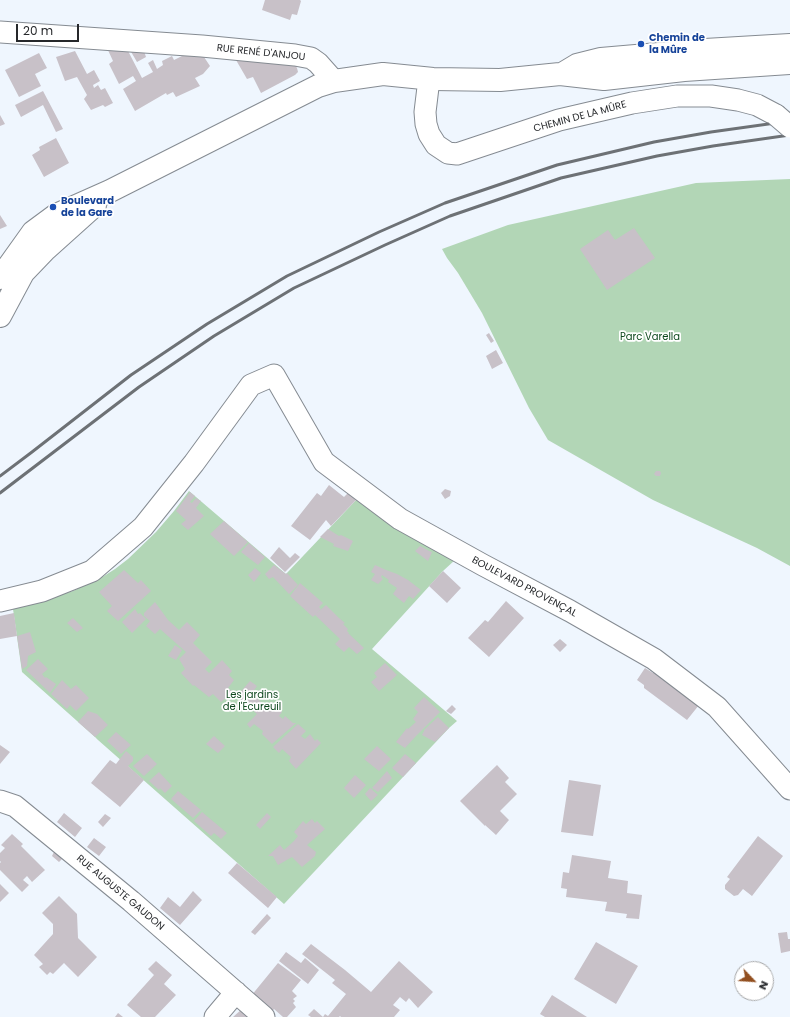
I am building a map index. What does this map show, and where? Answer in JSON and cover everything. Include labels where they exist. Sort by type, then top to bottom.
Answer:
[{"type":"main road","points":[[560,74],[577,65],[601,59],[705,50],[790,45]]},
{"type":"main road","points":[[0,316],[5,275],[33,232],[56,215],[110,191],[318,86],[383,74],[428,79],[500,80],[560,74],[604,79],[684,70],[790,63]]},
{"type":"main road","points":[[5,275],[24,274],[46,249],[110,191]]},
{"type":"street","name":"RUE RENÉ D'ANJOU","points":[[0,32],[202,46],[295,55],[311,58],[318,63],[334,82]]},
{"type":"street","points":[[733,67],[790,72]]},
{"type":"street","name":"CHEMIN DE LA MÛRE","points":[[428,79],[425,112],[426,124],[429,134],[436,145],[448,153],[457,154],[559,120],[632,103],[677,96],[711,96],[738,100],[756,105],[783,121]]},
{"type":"street","name":"BOULEVARD PROVENÇAL","points":[[0,602],[42,591],[92,571],[143,527],[194,463],[251,385],[274,375],[324,462],[400,519],[483,566],[570,611],[654,659],[717,707],[790,789]]},
{"type":"street","name":"RUE AUGUSTE GAUDON","points":[[0,801],[15,806],[131,901],[264,1017]]},
{"type":"street","points":[[215,1017],[236,992]]},
{"type":"green space","name":"Parc Varella","points":[[790,179],[790,566],[757,548],[653,500],[548,440],[529,408],[482,313],[442,249],[508,225],[696,183]]},
{"type":"green space","name":"Les jardins de l'Ecureuil","points":[[189,491],[286,574],[357,499],[421,543],[455,560],[443,571],[372,649],[457,721],[284,904],[22,672],[13,609],[73,591],[115,569],[128,559],[156,532]]},
{"type":"building","points":[[265,0],[301,1],[297,15],[292,14],[290,20],[262,10]]},
{"type":"building","points":[[107,48],[127,49],[142,78],[153,72],[148,63],[153,60],[157,69],[163,65],[162,61],[172,56],[174,60],[184,55],[204,57],[210,66],[203,74],[195,78],[200,86],[176,97],[173,92],[167,95],[166,93],[135,111],[123,89],[136,81],[133,76],[119,84],[109,64],[113,61]]},
{"type":"building","points":[[130,50],[144,51],[146,57],[137,62]]},
{"type":"building","points":[[75,51],[87,74],[94,70],[100,81],[93,85],[94,88],[98,85],[101,90],[105,88],[113,103],[105,107],[103,105],[91,110],[84,99],[87,95],[77,77],[65,81],[56,57]]},
{"type":"building","points":[[39,53],[47,68],[35,74],[41,86],[19,97],[5,70]]},
{"type":"building","points":[[236,60],[295,65],[298,72],[261,93],[253,77],[247,79]]},
{"type":"building","points":[[43,91],[63,129],[56,132],[43,105],[21,117],[15,105]]},
{"type":"building","points":[[0,115],[5,124],[0,126]]},
{"type":"building","points":[[56,138],[69,163],[44,177],[32,155],[40,150],[39,147]]},
{"type":"building","points":[[0,215],[7,226],[0,229]]},
{"type":"building","points":[[634,228],[655,258],[607,290],[580,249],[608,230],[615,240]]},
{"type":"building","points":[[489,333],[494,341],[491,343],[486,335]]},
{"type":"building","points":[[496,350],[503,363],[492,369],[486,356]]},
{"type":"building","points":[[656,471],[660,471],[660,476],[656,476],[654,474]]},
{"type":"building","points":[[329,485],[344,497],[348,493],[357,499],[331,526],[326,520],[310,540],[291,526],[317,493],[321,496]]},
{"type":"building","points":[[445,489],[451,491],[450,496],[445,499],[441,493]]},
{"type":"building","points":[[190,492],[195,496],[190,502],[192,503],[196,498],[201,501],[196,508],[204,516],[188,530],[181,524],[186,520],[176,511]]},
{"type":"building","points":[[224,521],[248,542],[234,556],[210,534]]},
{"type":"building","points":[[328,529],[339,536],[341,535],[353,541],[348,551],[333,546],[334,544],[320,537]]},
{"type":"building","points":[[249,543],[265,557],[258,565],[241,552]]},
{"type":"building","points":[[420,546],[432,552],[428,561],[415,551]]},
{"type":"building","points":[[279,547],[290,558],[295,553],[300,557],[285,572],[270,558]]},
{"type":"building","points":[[274,565],[286,574],[287,573],[298,585],[289,594],[273,577],[269,579],[265,574]]},
{"type":"building","points":[[375,565],[397,574],[421,590],[413,599],[409,596],[404,603],[393,594],[397,588],[388,582],[389,580],[382,575],[381,577],[383,579],[378,584],[371,580],[375,574],[371,572]]},
{"type":"building","points":[[255,568],[261,573],[254,582],[248,575]]},
{"type":"building","points":[[124,570],[138,583],[141,580],[151,591],[118,621],[107,611],[112,606],[99,592]]},
{"type":"building","points":[[443,571],[461,588],[447,603],[429,586]]},
{"type":"building","points":[[300,583],[323,603],[319,607],[321,609],[316,614],[326,605],[345,623],[343,624],[348,629],[348,633],[364,648],[357,654],[349,647],[344,652],[335,644],[340,639],[315,615],[313,617],[290,596]]},
{"type":"building","points":[[506,601],[524,618],[489,657],[468,638],[485,620],[488,622]]},
{"type":"building","points":[[155,602],[168,620],[179,630],[187,622],[200,635],[193,643],[212,662],[205,669],[209,673],[222,660],[232,671],[229,675],[234,680],[228,688],[233,692],[221,702],[213,694],[209,697],[194,685],[193,686],[181,673],[185,669],[179,659],[186,652],[160,629],[155,634],[146,626],[150,621],[144,616],[144,613]]},
{"type":"building","points":[[135,609],[138,614],[140,613],[146,619],[132,633],[122,622]]},
{"type":"building","points":[[14,613],[17,636],[0,639],[0,616]]},
{"type":"building","points":[[73,618],[83,628],[77,632],[67,623]]},
{"type":"building","points":[[30,632],[36,652],[28,656],[27,666],[22,669],[17,636]]},
{"type":"building","points":[[560,639],[567,645],[560,652],[553,645]]},
{"type":"building","points":[[175,645],[182,650],[176,660],[168,656]]},
{"type":"building","points":[[38,659],[48,669],[42,674],[45,678],[46,677],[56,684],[50,693],[26,670]]},
{"type":"building","points":[[385,663],[397,675],[379,691],[371,682],[377,677],[374,673]]},
{"type":"building","points":[[645,668],[653,673],[655,671],[699,705],[687,720],[644,688],[644,685],[637,680]]},
{"type":"building","points":[[62,680],[71,689],[76,685],[89,698],[76,711],[70,705],[67,709],[51,694]]},
{"type":"building","points":[[250,681],[257,686],[252,693],[265,706],[272,702],[282,712],[279,716],[283,719],[285,716],[293,723],[296,723],[272,744],[262,734],[263,731],[254,724],[250,728],[247,724],[257,714],[237,696]]},
{"type":"building","points":[[424,697],[440,712],[405,748],[396,742],[407,728],[408,729],[416,722],[413,719],[418,712],[414,708]]},
{"type":"building","points":[[452,705],[456,709],[451,714],[446,711]]},
{"type":"building","points":[[88,711],[97,714],[108,725],[95,737],[78,722]]},
{"type":"building","points":[[438,717],[449,728],[435,742],[422,735],[425,729]]},
{"type":"building","points":[[298,724],[306,731],[301,736],[305,739],[310,734],[315,741],[317,739],[321,743],[296,769],[289,761],[291,757],[282,749],[279,753],[273,747]]},
{"type":"building","points":[[116,732],[131,745],[121,754],[107,741]]},
{"type":"building","points":[[214,736],[225,746],[218,753],[206,744]]},
{"type":"building","points":[[0,745],[10,752],[0,764]]},
{"type":"building","points":[[377,746],[391,759],[379,771],[364,759]]},
{"type":"building","points":[[126,751],[133,757],[133,761],[128,766],[144,780],[120,807],[91,783],[110,760],[116,764]]},
{"type":"building","points":[[147,754],[157,764],[144,776],[133,766]]},
{"type":"building","points":[[405,754],[416,763],[403,777],[392,768]]},
{"type":"building","points":[[497,765],[509,778],[505,782],[517,794],[500,811],[509,820],[496,835],[460,801]]},
{"type":"building","points":[[387,771],[392,778],[378,792],[372,788]]},
{"type":"building","points":[[159,772],[172,786],[165,793],[149,781]]},
{"type":"building","points":[[355,775],[366,785],[354,798],[344,788]]},
{"type":"building","points":[[569,780],[601,785],[593,836],[561,832]]},
{"type":"building","points":[[370,788],[378,795],[371,801],[365,794]]},
{"type":"building","points":[[178,791],[201,810],[193,818],[171,799]]},
{"type":"building","points":[[202,812],[227,833],[221,839],[214,833],[211,836],[194,821]]},
{"type":"building","points":[[64,813],[82,828],[75,837],[57,822]]},
{"type":"building","points":[[267,813],[271,817],[260,829],[256,825]]},
{"type":"building","points":[[105,814],[111,818],[103,827],[98,822]]},
{"type":"building","points":[[312,819],[315,823],[317,821],[325,829],[307,845],[316,852],[315,856],[302,867],[292,857],[278,865],[273,856],[268,856],[280,845],[284,850],[298,836],[294,832],[303,821],[306,824]]},
{"type":"building","points":[[12,834],[23,844],[21,846],[45,870],[32,882],[27,876],[23,880],[29,885],[22,892],[0,870],[0,853],[5,848],[1,845]]},
{"type":"building","points":[[758,836],[783,856],[752,896],[743,889],[738,895],[734,896],[725,889],[725,885],[730,879],[727,877]]},
{"type":"building","points":[[94,838],[106,847],[99,856],[87,847]]},
{"type":"building","points":[[54,852],[62,859],[59,862],[52,856]]},
{"type":"building","points":[[572,855],[611,861],[608,878],[628,881],[627,893],[642,895],[639,919],[626,918],[627,914],[605,911],[607,902],[566,897],[567,889],[561,888],[563,872],[569,873]]},
{"type":"building","points":[[237,863],[277,897],[268,908],[228,873]]},
{"type":"building","points":[[0,884],[9,893],[0,902]]},
{"type":"building","points":[[193,891],[202,900],[180,925],[160,908],[168,897],[180,907]]},
{"type":"building","points":[[59,896],[77,914],[78,938],[97,957],[78,977],[64,963],[53,974],[50,972],[47,975],[39,967],[43,964],[34,955],[53,934],[53,924],[42,913]]},
{"type":"building","points":[[267,914],[271,918],[255,935],[251,932]]},
{"type":"building","points":[[787,932],[788,939],[790,939],[790,951],[781,953],[778,933]]},
{"type":"building","points":[[596,942],[638,966],[616,1004],[574,979]]},
{"type":"building","points":[[311,944],[371,992],[399,961],[433,992],[418,1008],[409,998],[406,1002],[400,997],[393,1005],[400,1010],[394,1017],[323,1017],[325,1014],[328,1016],[346,994],[332,983],[335,980],[302,954]]},
{"type":"building","points":[[286,952],[301,963],[305,958],[319,970],[308,984],[279,961]]},
{"type":"building","points":[[156,961],[172,975],[164,984],[176,995],[155,1017],[141,1017],[127,1005],[154,975],[148,969]]},
{"type":"building","points":[[278,963],[301,980],[292,991],[297,996],[293,999],[295,1001],[293,1003],[296,1007],[287,1017],[283,1017],[274,1009],[272,1012],[251,996]]},
{"type":"building","points":[[552,995],[587,1017],[545,1017],[540,1014]]},
{"type":"building","points":[[242,1009],[257,1017],[233,1017]]},
{"type":"building","points":[[314,1009],[323,1017],[311,1017],[308,1015]]},
{"type":"building","points":[[118,1013],[123,1017],[115,1017]]},
{"type":"railway","points":[[0,476],[131,375],[207,324],[287,276],[379,232],[445,203],[557,165],[654,142],[790,121]]},
{"type":"railway","points":[[0,493],[139,387],[214,336],[294,288],[385,245],[450,216],[561,178],[657,156],[790,135]]},
{"type":"place","name":"Chemin de la Mûre","points":[[641,44]]},
{"type":"place","name":"Boulevard de la Gare","points":[[53,207]]}]
